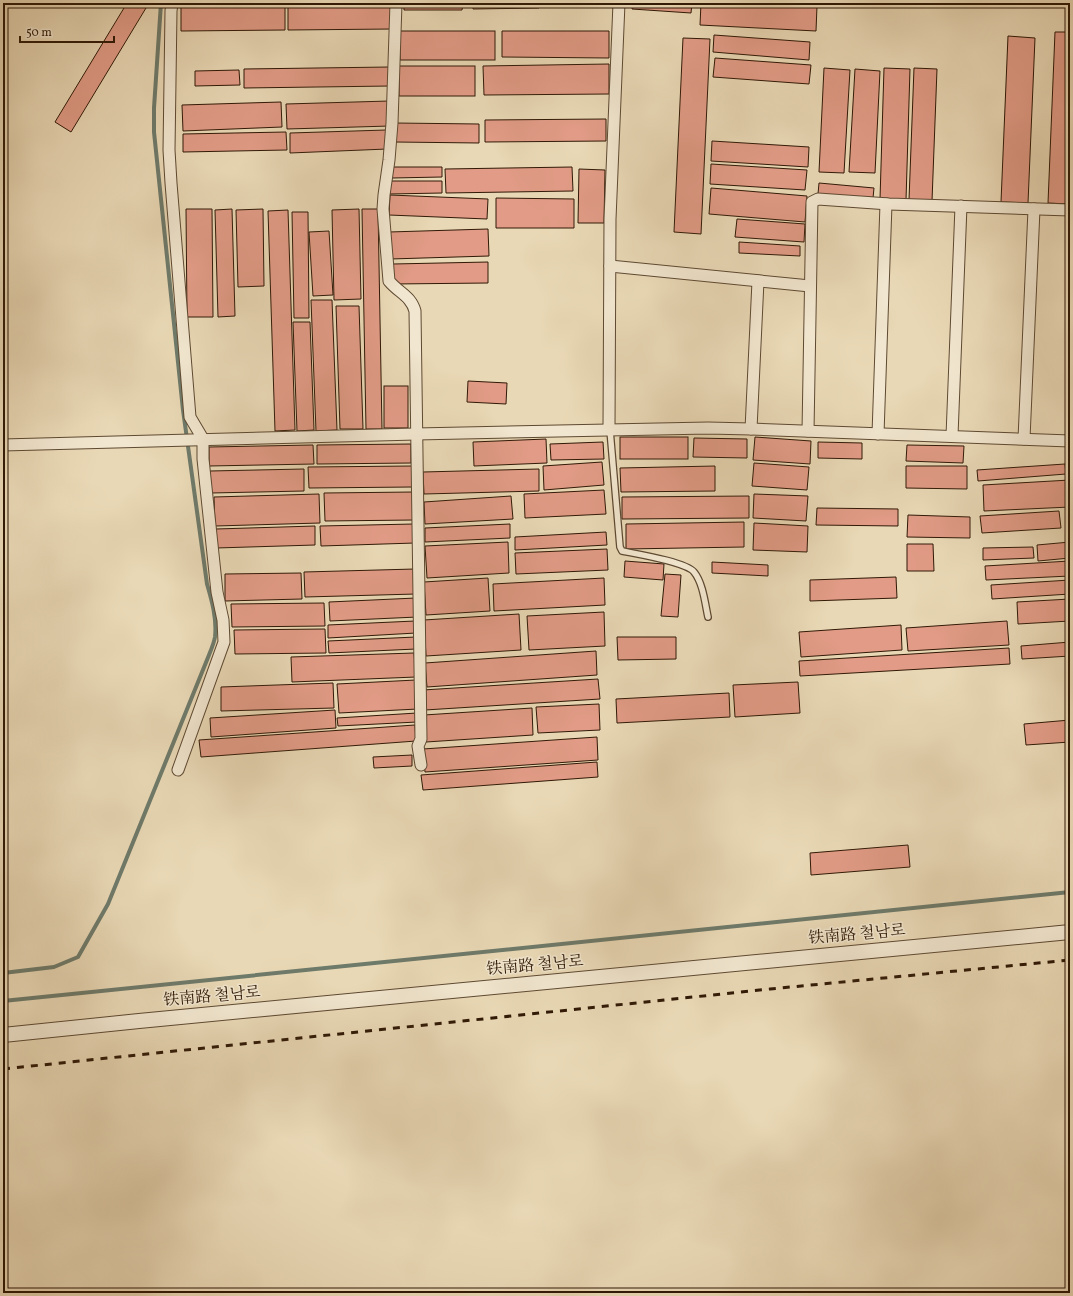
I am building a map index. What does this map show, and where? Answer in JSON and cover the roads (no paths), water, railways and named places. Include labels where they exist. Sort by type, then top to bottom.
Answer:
[{"type":"street","points":[[172,3],[169,150],[190,417],[203,439],[203,459],[217,592],[224,620],[224,642],[178,770]]},
{"type":"street","points":[[396,3],[392,123],[383,209],[389,281],[411,301],[415,311],[421,739],[418,746],[421,765]]},
{"type":"street","points":[[610,430],[610,219],[619,3]]},
{"type":"street","points":[[808,431],[812,202],[818,199],[886,204],[1070,210]]},
{"type":"street","points":[[878,434],[886,204]]},
{"type":"street","points":[[952,436],[961,206]]},
{"type":"street","points":[[1024,439],[1034,209]]},
{"type":"street","points":[[610,266],[810,286]]},
{"type":"street","points":[[751,429],[758,281]]},
{"type":"street","points":[[3,445],[708,428],[1070,441]]},
{"type":"street","name":"铁南路 철남로","points":[[3,1035],[154,1019],[1070,932]]},
{"type":"lane","points":[[610,430],[620,547],[622,551],[678,563],[694,571],[701,586],[708,617]]},
{"type":"waterway","points":[[3,973],[54,967],[78,957],[108,904],[211,651],[215,637],[215,617],[207,584],[183,410],[154,132],[154,108],[161,3]]},
{"type":"waterway","points":[[3,1001],[1070,892]]},
{"type":"railway","points":[[3,1069],[770,989],[1070,960]]}]
